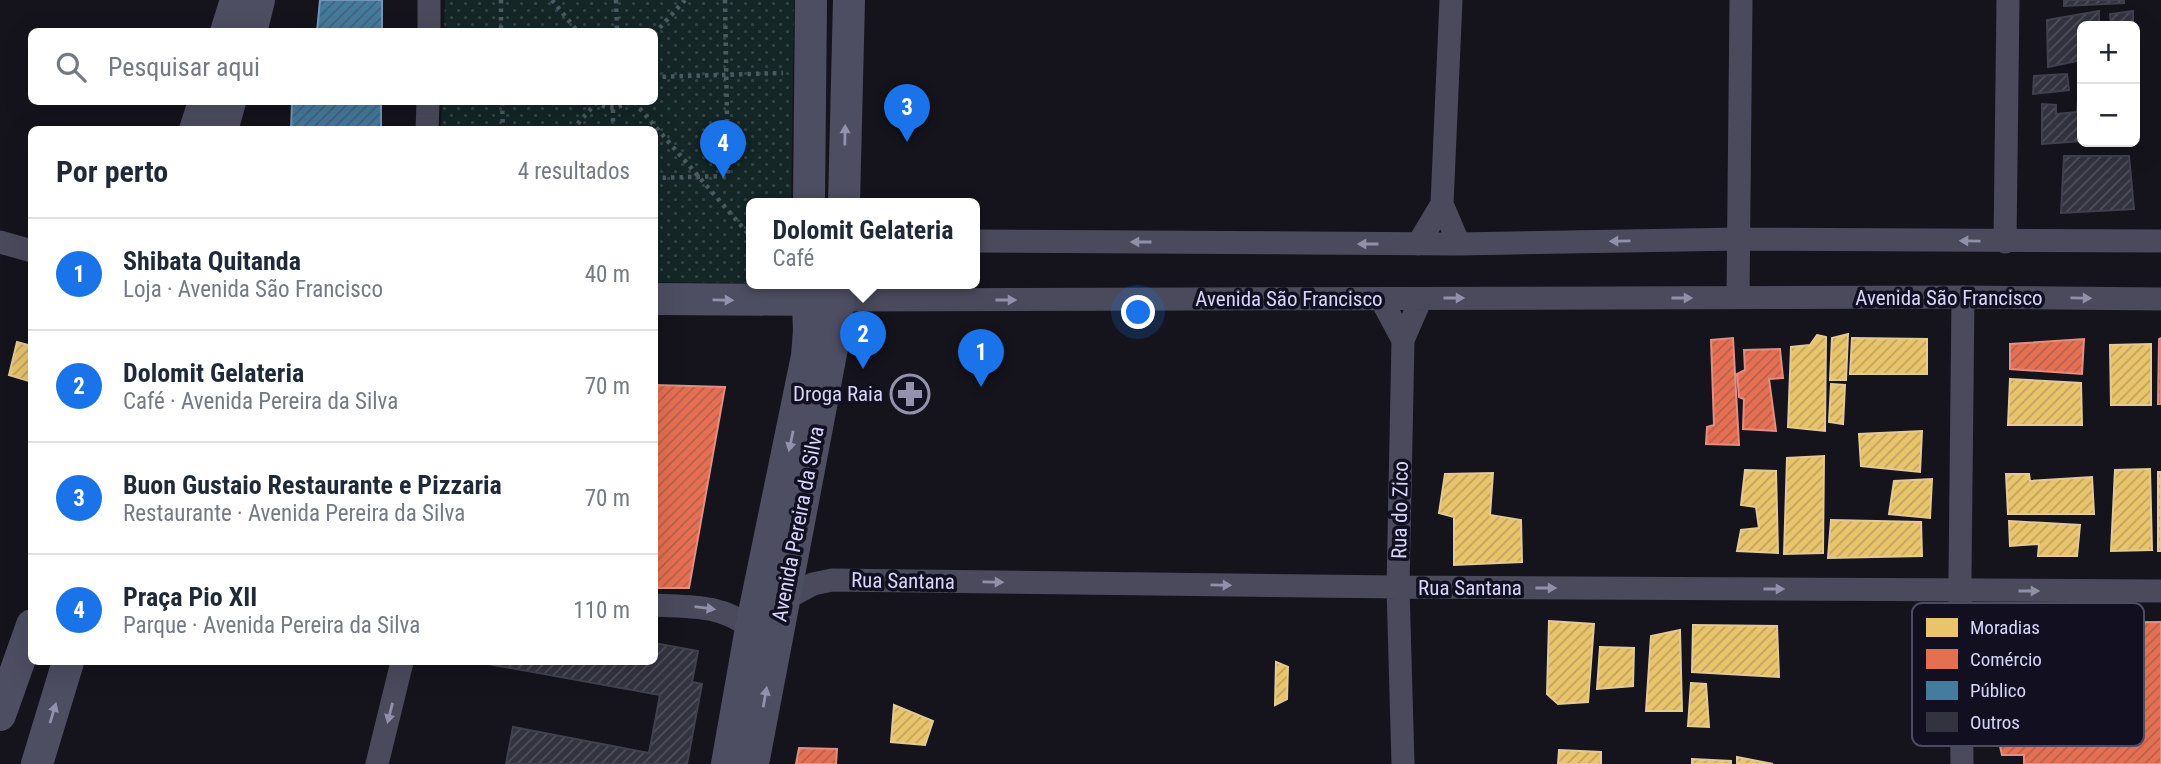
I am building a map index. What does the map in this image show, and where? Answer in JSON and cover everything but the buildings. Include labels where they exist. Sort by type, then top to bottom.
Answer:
[{"type":"main road","points":[[233,24],[259,0]]},
{"type":"main road","points":[[809,198],[811,0]]},
{"type":"main road","points":[[844,198],[849,0]]},
{"type":"main road","points":[[196,126],[203,105]]},
{"type":"main road","points":[[209,126],[215,105]]},
{"type":"main road","points":[[223,126],[229,105]]},
{"type":"main road","name":"Avenida Pereira da Silva","points":[[727,764],[751,628],[807,356],[807,292]]},
{"type":"main road","points":[[658,299],[840,292]]},
{"type":"main road","name":"Avenida Pereira da Silva","points":[[752,764],[834,343],[840,292]]},
{"type":"main road","points":[[0,715],[28,636]]},
{"type":"main road","points":[[37,764],[67,665]]},
{"type":"street","points":[[429,0],[429,28]]},
{"type":"street","points":[[1451,0],[1442,204],[1459,244]]},
{"type":"street","points":[[1738,297],[1741,0]]},
{"type":"street","points":[[2005,242],[2008,0]]},
{"type":"street","points":[[427,126],[428,105]]},
{"type":"street","points":[[1418,244],[1442,204]]},
{"type":"street","points":[[980,241],[1459,244],[1740,239],[2161,242]]},
{"type":"street","points":[[0,242],[28,250]]},
{"type":"street","name":"Avenida São Francisco","points":[[840,292],[1381,299],[2161,299]]},
{"type":"street","points":[[1961,603],[1963,297]]},
{"type":"street","name":"Rua do Zico","points":[[1381,299],[1403,340]]},
{"type":"street","name":"Rua do Zico","points":[[1403,764],[1398,587],[1403,340],[1421,299]]},
{"type":"street","name":"Rua Santana","points":[[783,600],[813,584],[832,580],[1398,587],[2161,591]]},
{"type":"street","points":[[658,605],[720,610],[738,618],[751,628]]},
{"type":"street","points":[[377,764],[401,665]]},
{"type":"street","points":[[1962,746],[1962,764]]},
{"type":"path","points":[[501,0],[501,28]]},
{"type":"path","points":[[552,0],[575,28]]},
{"type":"path","points":[[616,0],[617,28]]},
{"type":"path","points":[[658,30],[685,0]]},
{"type":"path","points":[[658,178],[728,176],[726,0]]},
{"type":"path","points":[[658,76],[812,72]]},
{"type":"path","points":[[502,105],[503,126]]},
{"type":"path","points":[[575,126],[593,105]]},
{"type":"path","points":[[604,105],[613,108],[622,105]]},
{"type":"path","points":[[635,105],[653,126]]},
{"type":"path","points":[[613,108],[613,126]]},
{"type":"path","points":[[658,131],[746,231]]},
{"type":"shaded area","points":[[445,0],[794,0],[791,198],[746,198],[746,283],[658,282],[658,126],[441,126],[442,105],[658,105],[658,28],[444,28]]},
{"type":"place","name":"Buon Gustaio Restaurante e Pizzaria","points":[[907,142]]},
{"type":"place","name":"Praça Pio XII","points":[[723,178]]},
{"type":"place","name":"Dolomit Gelateria","points":[[863,369]]},
{"type":"place","name":"Shibata Quitanda","points":[[981,387]]},
{"type":"place","name":"Droga Raia","points":[[910,394]]}]
